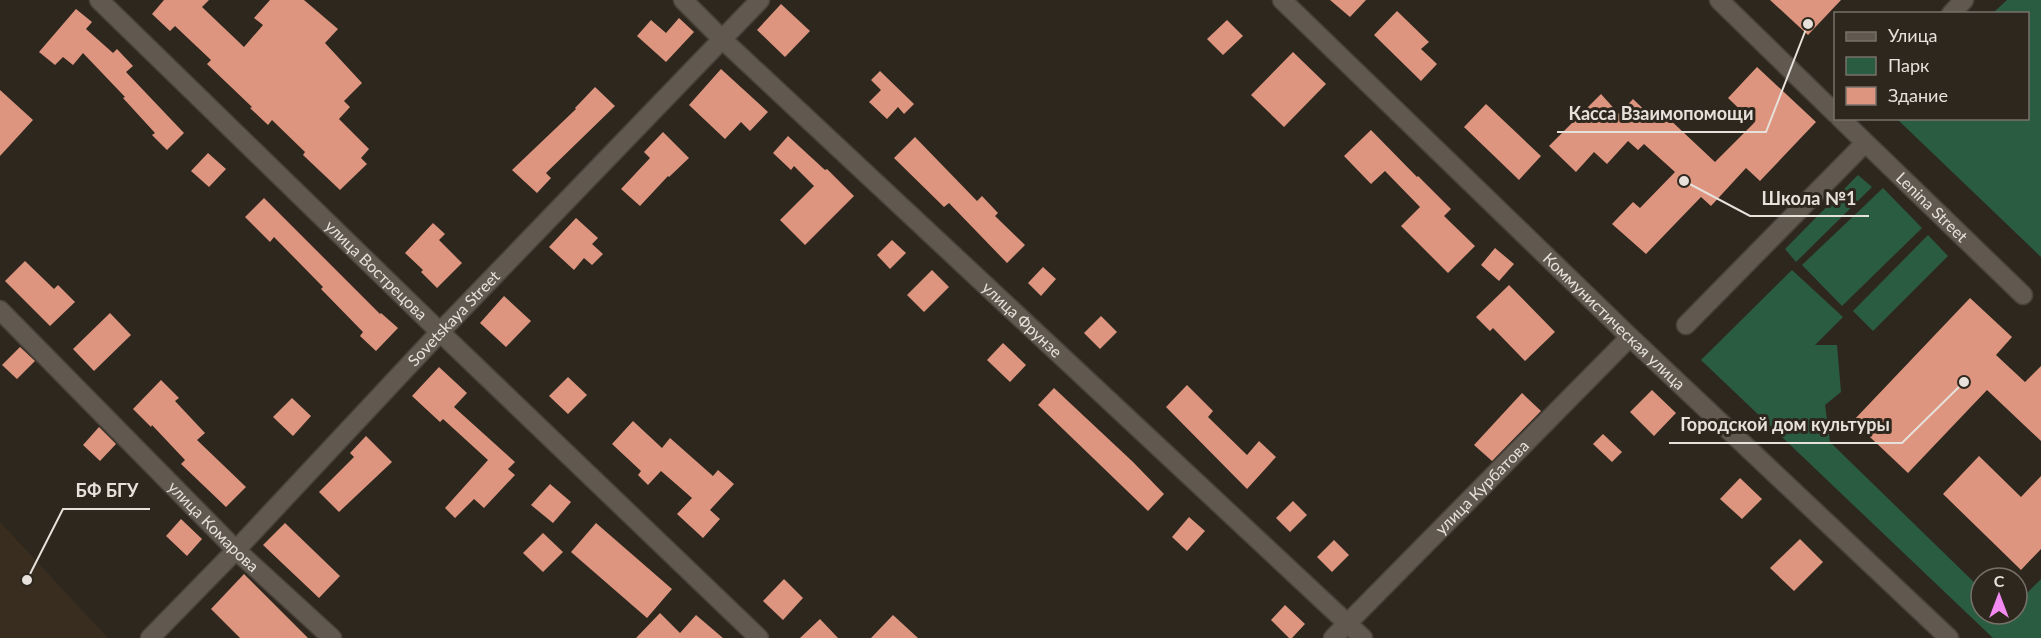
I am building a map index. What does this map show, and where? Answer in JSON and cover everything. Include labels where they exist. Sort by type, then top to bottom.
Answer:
[{"type":"street","name":"улица Вострецова","points":[[99,0],[759,638]]},
{"type":"street","name":"улица Фрунзе","points":[[683,0],[1363,638]]},
{"type":"street","name":"Sovetskaya Street","points":[[150,638],[236,550],[440,332],[760,0]]},
{"type":"street","name":"Коммунистическая улица","points":[[1282,0],[1630,337],[1949,638]]},
{"type":"street","points":[[1719,0],[1834,112]]},
{"type":"street","points":[[1953,12],[1964,0]]},
{"type":"street","name":"Lenina Street","points":[[1842,120],[2023,295]]},
{"type":"street","points":[[1686,325],[1865,143]]},
{"type":"street","name":"улица Комарова","points":[[0,310],[236,550],[332,638]]},
{"type":"street","name":"улица Курбатова","points":[[1333,638],[1630,337]]},
{"type":"shaded area","points":[[0,522],[108,638],[0,638]]},
{"type":"green space","points":[[2007,0],[2041,0],[2041,257],[1898,120],[2029,120],[2029,12],[1994,12]]},
{"type":"green space","points":[[1858,175],[1872,187],[1796,262],[1785,249]]},
{"type":"green space","points":[[1883,188],[1922,228],[1842,306],[1802,265]]},
{"type":"green space","points":[[1928,235],[1948,256],[1873,331],[1853,311]]},
{"type":"green space","points":[[1792,270],[1843,317],[1815,345],[1837,345],[1841,392],[1825,405],[1830,442],[1969,577],[1969,615],[1701,360]]},
{"type":"green space","points":[[2041,579],[2041,638],[1993,638],[1980,626],[2029,626],[2029,591]]},
{"type":"building","points":[[164,0],[209,0],[202,7],[244,47],[263,25],[254,18],[270,0],[304,0],[338,29],[325,43],[362,83],[344,101],[350,107],[339,119],[369,149],[361,158],[367,164],[340,190],[303,155],[305,152],[272,120],[268,125],[250,108],[252,107],[207,64],[211,60],[175,26],[170,31],[152,14]]},
{"type":"building","points":[[1330,0],[1366,0],[1350,17]]},
{"type":"building","points":[[1770,0],[1841,0],[1808,35]]},
{"type":"building","points":[[781,4],[810,31],[785,57],[757,30]]},
{"type":"building","points":[[76,9],[92,22],[86,29],[113,53],[117,49],[133,66],[126,72],[184,133],[167,150],[152,135],[155,133],[123,98],[125,97],[83,53],[73,65],[63,57],[55,65],[39,52]]},
{"type":"building","points":[[1397,11],[1429,42],[1421,49],[1437,64],[1421,81],[1374,35]]},
{"type":"building","points":[[679,18],[694,32],[666,62],[637,36],[651,20],[666,33]]},
{"type":"building","points":[[1227,20],[1243,36],[1223,55],[1207,39]]},
{"type":"building","points":[[1293,52],[1326,84],[1284,127],[1251,95]]},
{"type":"building","points":[[1757,67],[1816,122],[1760,181],[1746,168],[1711,206],[1701,197],[1646,254],[1612,224],[1633,202],[1640,208],[1675,172],[1644,144],[1638,150],[1628,141],[1607,164],[1594,152],[1576,172],[1549,146],[1601,94],[1619,114],[1633,99],[1658,123],[1666,116],[1715,162],[1754,123],[1728,98]]},
{"type":"building","points":[[721,69],[768,112],[750,131],[741,122],[725,139],[689,105]]},
{"type":"building","points":[[880,71],[914,104],[904,114],[898,107],[887,119],[869,102],[881,90],[871,80]]},
{"type":"building","points":[[595,87],[615,106],[546,173],[551,178],[537,193],[512,170],[576,109]]},
{"type":"building","points":[[0,90],[33,120],[0,156]]},
{"type":"building","points":[[1486,104],[1541,156],[1519,180],[1464,127]]},
{"type":"building","points":[[1371,130],[1451,209],[1444,216],[1475,246],[1448,273],[1401,226],[1420,207],[1385,171],[1371,184],[1344,156]]},
{"type":"building","points":[[663,132],[689,158],[668,176],[640,206],[621,189],[650,158],[644,152]]},
{"type":"building","points":[[788,136],[825,170],[827,169],[854,196],[805,245],[780,220],[814,186],[794,166],[791,170],[773,153]]},
{"type":"building","points":[[915,137],[977,201],[982,196],[998,213],[995,216],[1025,245],[1007,263],[949,203],[944,207],[894,158]]},
{"type":"building","points":[[208,153],[226,169],[209,187],[191,171]]},
{"type":"building","points":[[264,198],[380,314],[398,328],[376,351],[360,336],[363,332],[321,289],[323,287],[274,237],[270,242],[245,217]]},
{"type":"building","points":[[576,218],[598,238],[592,244],[603,254],[592,265],[584,258],[574,270],[549,247]]},
{"type":"building","points":[[433,223],[445,234],[439,240],[462,263],[437,288],[421,272],[423,270],[405,253]]},
{"type":"building","points":[[892,240],[906,253],[890,269],[877,255]]},
{"type":"building","points":[[1495,248],[1514,264],[1499,281],[1481,265]]},
{"type":"building","points":[[25,261],[54,289],[58,285],[75,302],[50,326],[5,281]]},
{"type":"building","points":[[1043,267],[1056,279],[1041,296],[1028,283]]},
{"type":"building","points":[[932,270],[949,287],[924,312],[907,295]]},
{"type":"building","points":[[1509,285],[1555,332],[1525,361],[1493,328],[1490,331],[1476,317]]},
{"type":"building","points":[[504,296],[531,321],[506,347],[480,323]]},
{"type":"building","points":[[1970,298],[2012,337],[1996,355],[2025,382],[2041,366],[2041,441],[1987,390],[1908,473],[1853,421]]},
{"type":"building","points":[[110,313],[131,335],[94,371],[73,349]]},
{"type":"building","points":[[1101,316],[1117,332],[1100,349],[1084,333]]},
{"type":"building","points":[[1003,343],[1026,365],[1010,382],[987,360]]},
{"type":"building","points":[[20,347],[35,361],[17,379],[2,365]]},
{"type":"building","points":[[439,367],[467,393],[454,407],[515,462],[508,469],[515,475],[484,508],[474,499],[455,518],[445,508],[488,460],[443,419],[440,422],[412,396]]},
{"type":"building","points":[[568,377],[587,395],[568,414],[549,396]]},
{"type":"building","points":[[161,380],[179,398],[175,401],[205,433],[197,440],[246,487],[226,507],[181,464],[185,460],[152,425],[151,427],[133,409]]},
{"type":"building","points":[[1187,385],[1213,411],[1208,417],[1247,455],[1259,441],[1276,457],[1247,489],[1166,407]]},
{"type":"building","points":[[1054,388],[1164,494],[1148,511],[1038,405]]},
{"type":"building","points":[[1652,390],[1676,413],[1654,436],[1630,412]]},
{"type":"building","points":[[1522,393],[1541,411],[1492,461],[1474,445]]},
{"type":"building","points":[[292,398],[311,416],[293,436],[273,417]]},
{"type":"building","points":[[633,421],[662,448],[670,438],[713,476],[718,470],[734,484],[710,510],[720,519],[703,538],[677,514],[692,498],[661,471],[648,485],[638,475],[641,471],[612,444]]},
{"type":"building","points":[[99,427],[116,444],[100,461],[83,445]]},
{"type":"building","points":[[1603,434],[1622,452],[1612,462],[1593,444]]},
{"type":"building","points":[[366,436],[392,462],[339,512],[319,492],[354,457],[350,453]]},
{"type":"building","points":[[1979,456],[2021,497],[2041,476],[2041,549],[2025,566],[2017,566],[1943,494]]},
{"type":"building","points":[[1740,478],[1762,499],[1742,519],[1720,499]]},
{"type":"building","points":[[550,484],[571,502],[553,523],[531,505]]},
{"type":"building","points":[[1293,501],[1307,515],[1290,532],[1276,518]]},
{"type":"building","points":[[1189,517],[1205,531],[1187,551],[1172,537]]},
{"type":"building","points":[[181,519],[202,539],[187,556],[166,536]]},
{"type":"building","points":[[285,523],[340,576],[319,598],[263,545]]},
{"type":"building","points":[[596,523],[672,589],[647,618],[571,552]]},
{"type":"building","points":[[543,533],[563,552],[543,572],[523,553]]},
{"type":"building","points":[[1800,539],[1823,562],[1794,591],[1770,568]]},
{"type":"building","points":[[1334,540],[1349,555],[1332,572],[1317,557]]},
{"type":"building","points":[[244,574],[308,638],[240,638],[211,609]]},
{"type":"building","points":[[784,579],[803,598],[783,620],[763,601]]},
{"type":"building","points":[[1285,605],[1305,624],[1292,638],[1289,638],[1271,620]]},
{"type":"building","points":[[660,613],[680,633],[696,615],[723,638],[636,638]]},
{"type":"building","points":[[893,615],[918,638],[871,638]]},
{"type":"building","points":[[820,619],[838,638],[800,638]]},
{"type":"place","name":"Касса Взаимопомощи","points":[[1808,24]]},
{"type":"place","name":"Школа №1","points":[[1684,181]]},
{"type":"place","name":"Городской дом культуры","points":[[1964,382]]},
{"type":"place","name":"БФ БГУ","points":[[27,580]]}]
